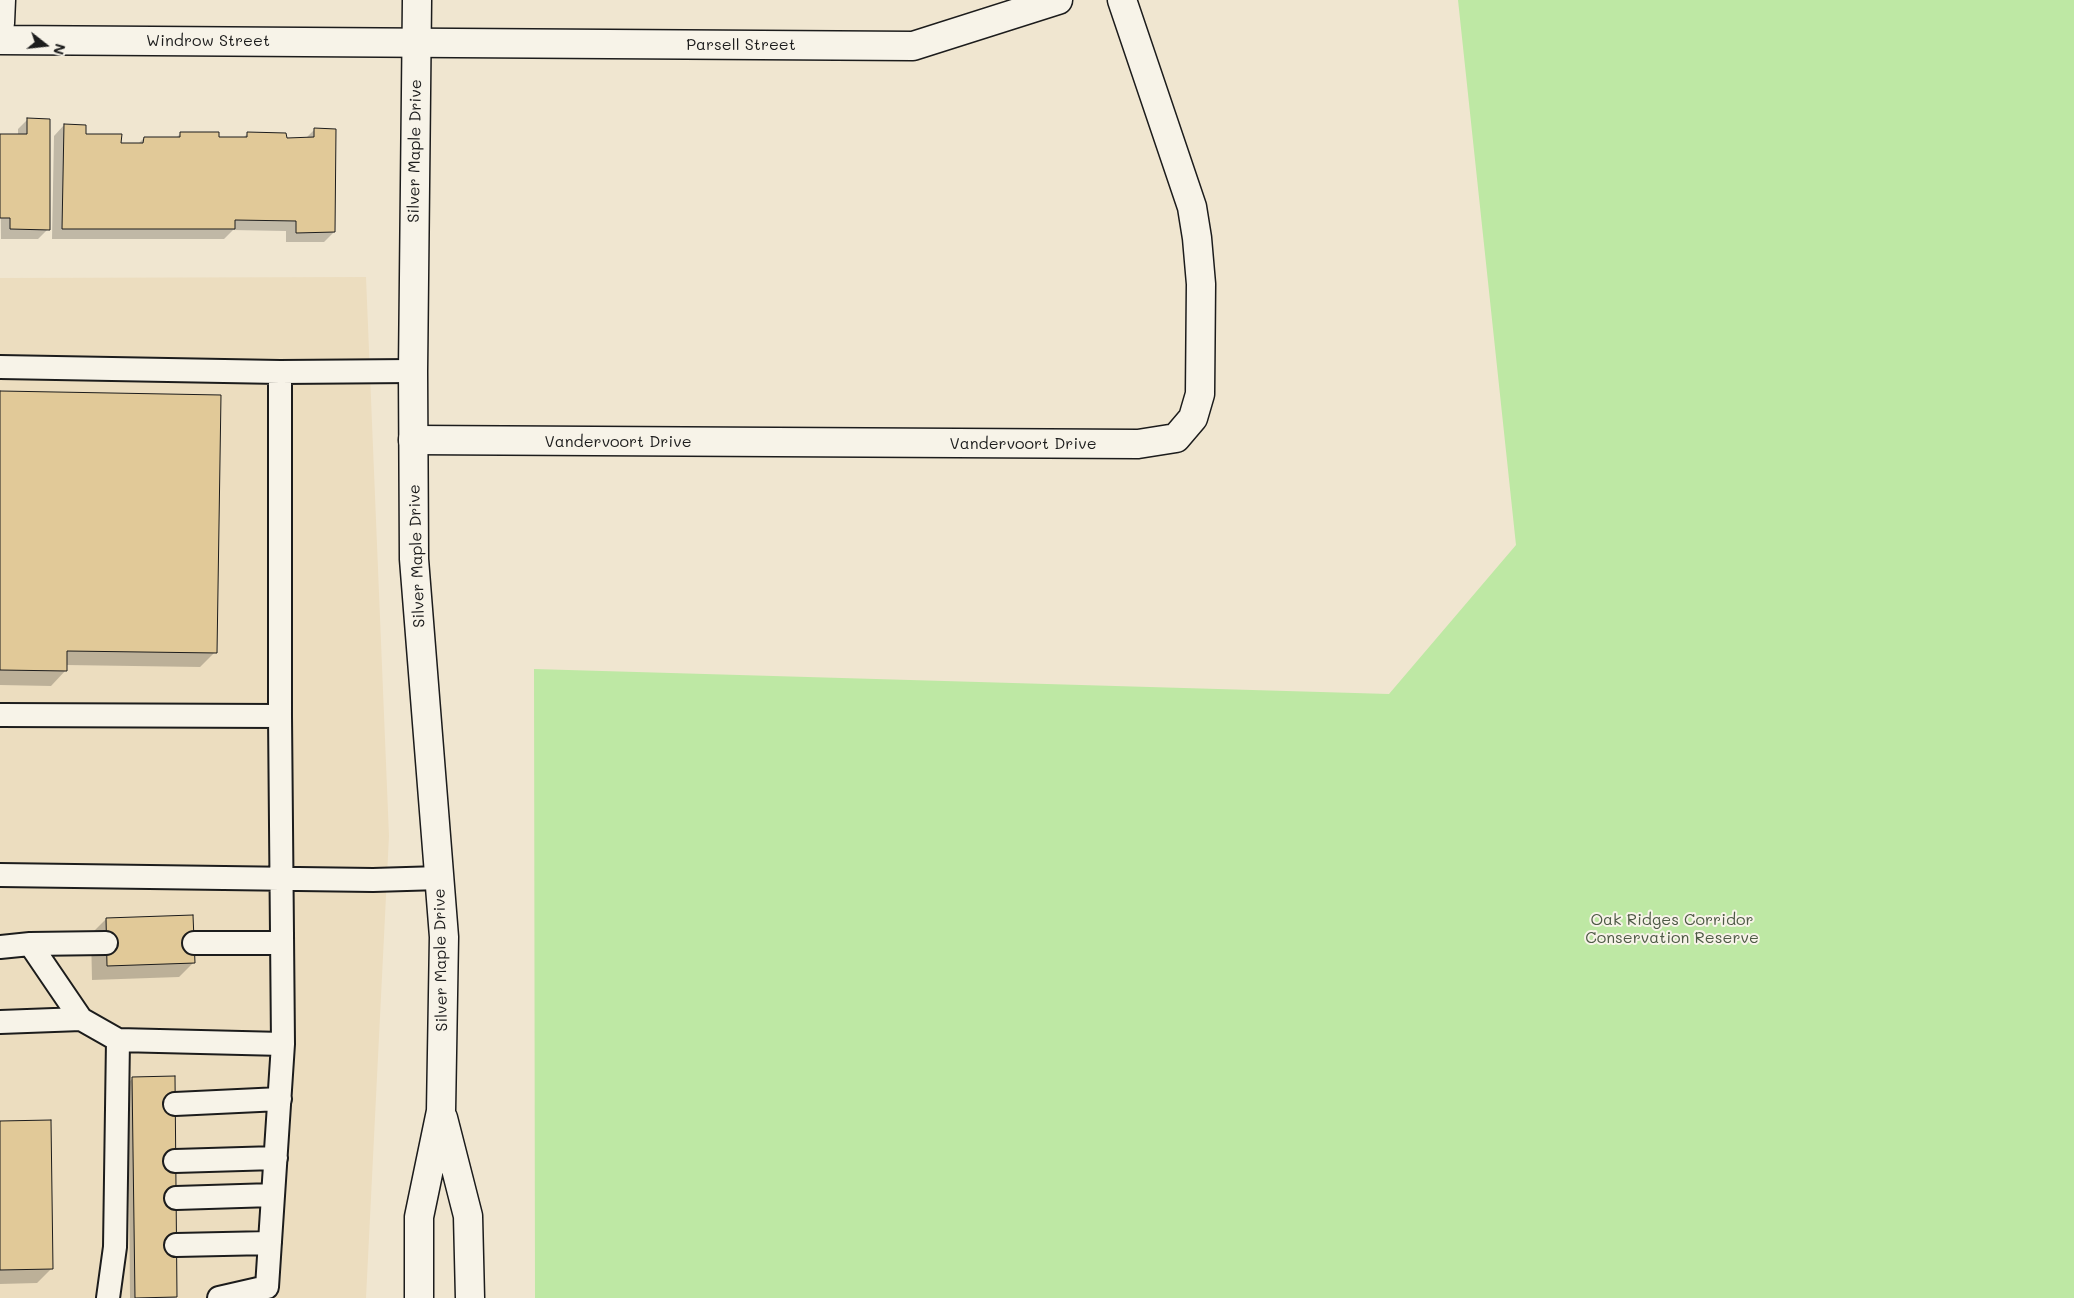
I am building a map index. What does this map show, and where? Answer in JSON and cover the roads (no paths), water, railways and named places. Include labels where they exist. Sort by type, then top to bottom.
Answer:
[{"type":"street","points":[[0,23],[1,0]]},
{"type":"street","name":"Silver Maple Drive","points":[[417,0],[413,371],[414,559],[444,937],[441,1111],[419,1217],[419,1298]]},
{"type":"street","name":"Parsell Street","points":[[416,42],[912,46],[1058,0]]},
{"type":"street","name":"Vandervoort Drive","points":[[413,440],[1138,444],[1176,438],[1193,418],[1200,394],[1201,284],[1197,238],[1192,207],[1122,0]]},
{"type":"street","name":"Windrow Street","points":[[0,40],[416,42]]},
{"type":"street","name":"Silver Maple Drive","points":[[441,1111],[468,1216],[470,1298]]},
{"type":"lane","points":[[0,367],[280,372],[413,371]]},
{"type":"lane","points":[[219,1298],[267,1286],[274,1195],[283,1044],[280,878],[280,372]]},
{"type":"lane","points":[[0,715],[280,716]]},
{"type":"lane","points":[[0,875],[373,880],[440,878]]},
{"type":"lane","points":[[0,947],[30,944],[106,942]]},
{"type":"lane","points":[[194,943],[281,943]]},
{"type":"lane","points":[[30,944],[81,1019],[118,1040],[283,1044]]},
{"type":"lane","points":[[0,1022],[81,1019]]},
{"type":"lane","points":[[108,1298],[125,1246],[125,1108],[118,1040]]},
{"type":"lane","points":[[175,1104],[280,1098]]},
{"type":"lane","points":[[175,1161],[276,1158]]},
{"type":"lane","points":[[176,1198],[274,1195]]},
{"type":"lane","points":[[176,1245],[270,1243]]},
{"type":"park label","name":"Oak Ridges Corridor Conservation Reserve","points":[[1672,929]]}]
